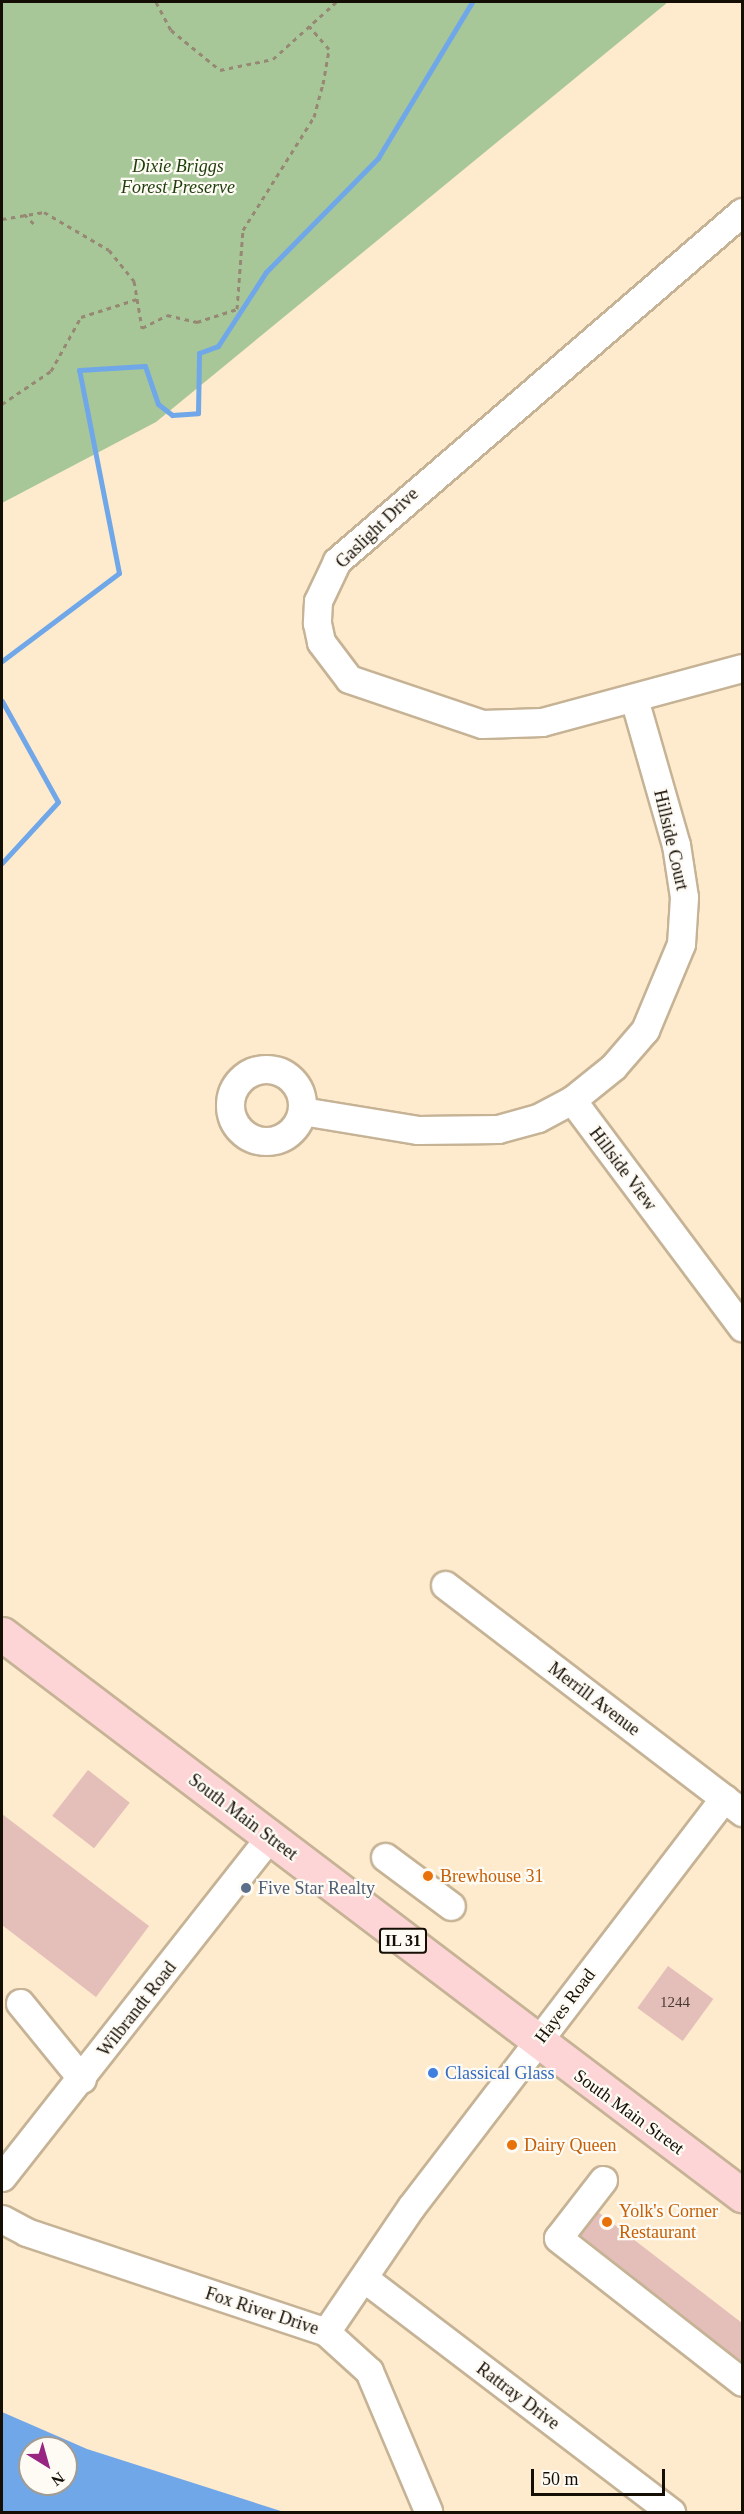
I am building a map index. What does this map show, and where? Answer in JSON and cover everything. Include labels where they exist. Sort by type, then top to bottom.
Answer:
[{"type":"main road","name":"South Main Street","points":[[2,1634],[536,2044],[742,2195]]},
{"type":"street","name":"Gaslight Drive","points":[[742,212],[345,554],[318,601],[321,642],[349,679],[450,716],[482,724],[543,722],[742,668]]},
{"type":"street","name":"Hillside Court","points":[[302,1111],[418,1130],[467,1132],[538,1118],[572,1100],[613,1067],[645,1030],[681,944],[684,897],[676,845],[634,699]]},
{"type":"street","name":"Hillside View","points":[[572,1100],[742,1328]]},
{"type":"street","name":"Merrill Avenue","points":[[445,1585],[733,1805]]},
{"type":"street","name":"Hayes Road","points":[[326,2332],[365,2279],[411,2207],[536,2044],[733,1805]]},
{"type":"street","name":"Wilbrandt Road","points":[[2,2177],[82,2079],[270,1838]]},
{"type":"street","points":[[385,1857],[451,1906]]},
{"type":"street","points":[[20,2003],[82,2079]]},
{"type":"street","points":[[603,2180],[558,2238],[742,2382]]},
{"type":"street","name":"Fox River Drive","points":[[2,2219],[26,2232],[326,2332],[369,2371],[428,2511]]},
{"type":"street","name":"Rattray Drive","points":[[365,2279],[671,2512]]},
{"type":"path","points":[[156,2],[171,30],[220,70],[273,59],[336,2]]},
{"type":"path","points":[[2,219],[44,212],[66,221],[109,250],[134,281],[142,328],[167,315],[197,322],[237,309],[243,230],[314,117],[323,84],[328,49],[309,26]]},
{"type":"path","points":[[24,214],[35,225]]},
{"type":"path","points":[[2,404],[51,371],[81,317],[137,299]]},
{"type":"green space","name":"Dixie Briggs Forest Preserve","points":[[2,2],[668,2],[156,422],[2,503]]},
{"type":"water","points":[[2,2412],[57,2436],[18,2436],[18,2496],[78,2496],[78,2445],[284,2512],[2,2512]]},
{"type":"building","points":[[88,1770],[130,1803],[94,1848],[52,1816]]},
{"type":"building","points":[[2,1814],[149,1926],[96,1997],[2,1925]]},
{"type":"building","points":[[668,1966],[713,1999],[683,2041],[637,2008]]},
{"type":"building","points":[[598,2212],[742,2323],[742,2362],[580,2235]]},
{"type":"waterway","points":[[2,661],[119,573],[79,370],[145,366],[158,404],[172,415],[198,413],[199,353],[218,346],[266,272],[378,158],[472,2]]},
{"type":"waterway","points":[[2,701],[58,802],[2,863]]},
{"type":"place","name":"Brewhouse 31","points":[[428,1876]]},
{"type":"place","name":"Five Star Realty","points":[[246,1888]]},
{"type":"place","name":"Classical Glass","points":[[433,2073]]},
{"type":"place","name":"Dairy Queen","points":[[512,2145]]},
{"type":"place","name":"Yolk's Corner Restaurant","points":[[607,2222]]}]
